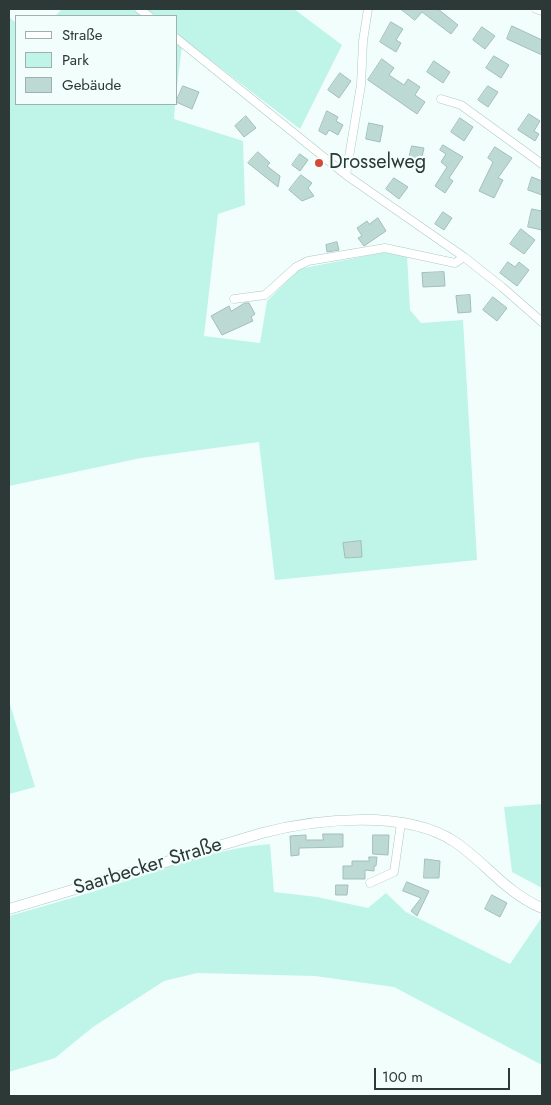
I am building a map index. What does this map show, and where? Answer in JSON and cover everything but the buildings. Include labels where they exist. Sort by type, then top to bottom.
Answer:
[{"type":"main road","name":"Saarbecker Straße","points":[[9,909],[288,826],[336,822],[401,823],[427,829],[455,842],[508,889],[542,908]]},
{"type":"street","points":[[346,175],[361,85],[363,42],[368,9]]},
{"type":"street","points":[[536,9],[542,12]]},
{"type":"street","points":[[178,40],[346,175],[464,257],[542,322]]},
{"type":"street","points":[[441,99],[461,105],[542,164]]},
{"type":"street","points":[[234,299],[265,295],[296,267],[308,261],[385,248],[455,263],[464,257]]},
{"type":"street","points":[[370,883],[394,872],[401,823]]},
{"type":"green space","points":[[62,9],[294,9],[342,45],[300,129],[183,39],[178,78],[178,15],[56,15]]},
{"type":"green space","points":[[9,17],[15,22],[15,105],[175,105],[174,119],[243,141],[245,205],[218,214],[204,336],[260,343],[267,301],[299,269],[386,252],[407,255],[410,310],[421,323],[463,320],[477,560],[275,580],[259,442],[141,458],[9,486]]},
{"type":"green space","points":[[9,701],[35,787],[9,794]]},
{"type":"green space","points":[[542,804],[542,888],[512,872],[504,807]]},
{"type":"green space","points":[[270,844],[274,892],[317,897],[368,908],[386,893],[406,912],[510,964],[542,917],[542,1065],[394,987],[315,976],[197,973],[164,981],[93,1027],[55,1058],[9,1072],[9,916],[197,858],[233,849]]},
{"type":"place","name":"Drosselweg","points":[[319,163]]}]
